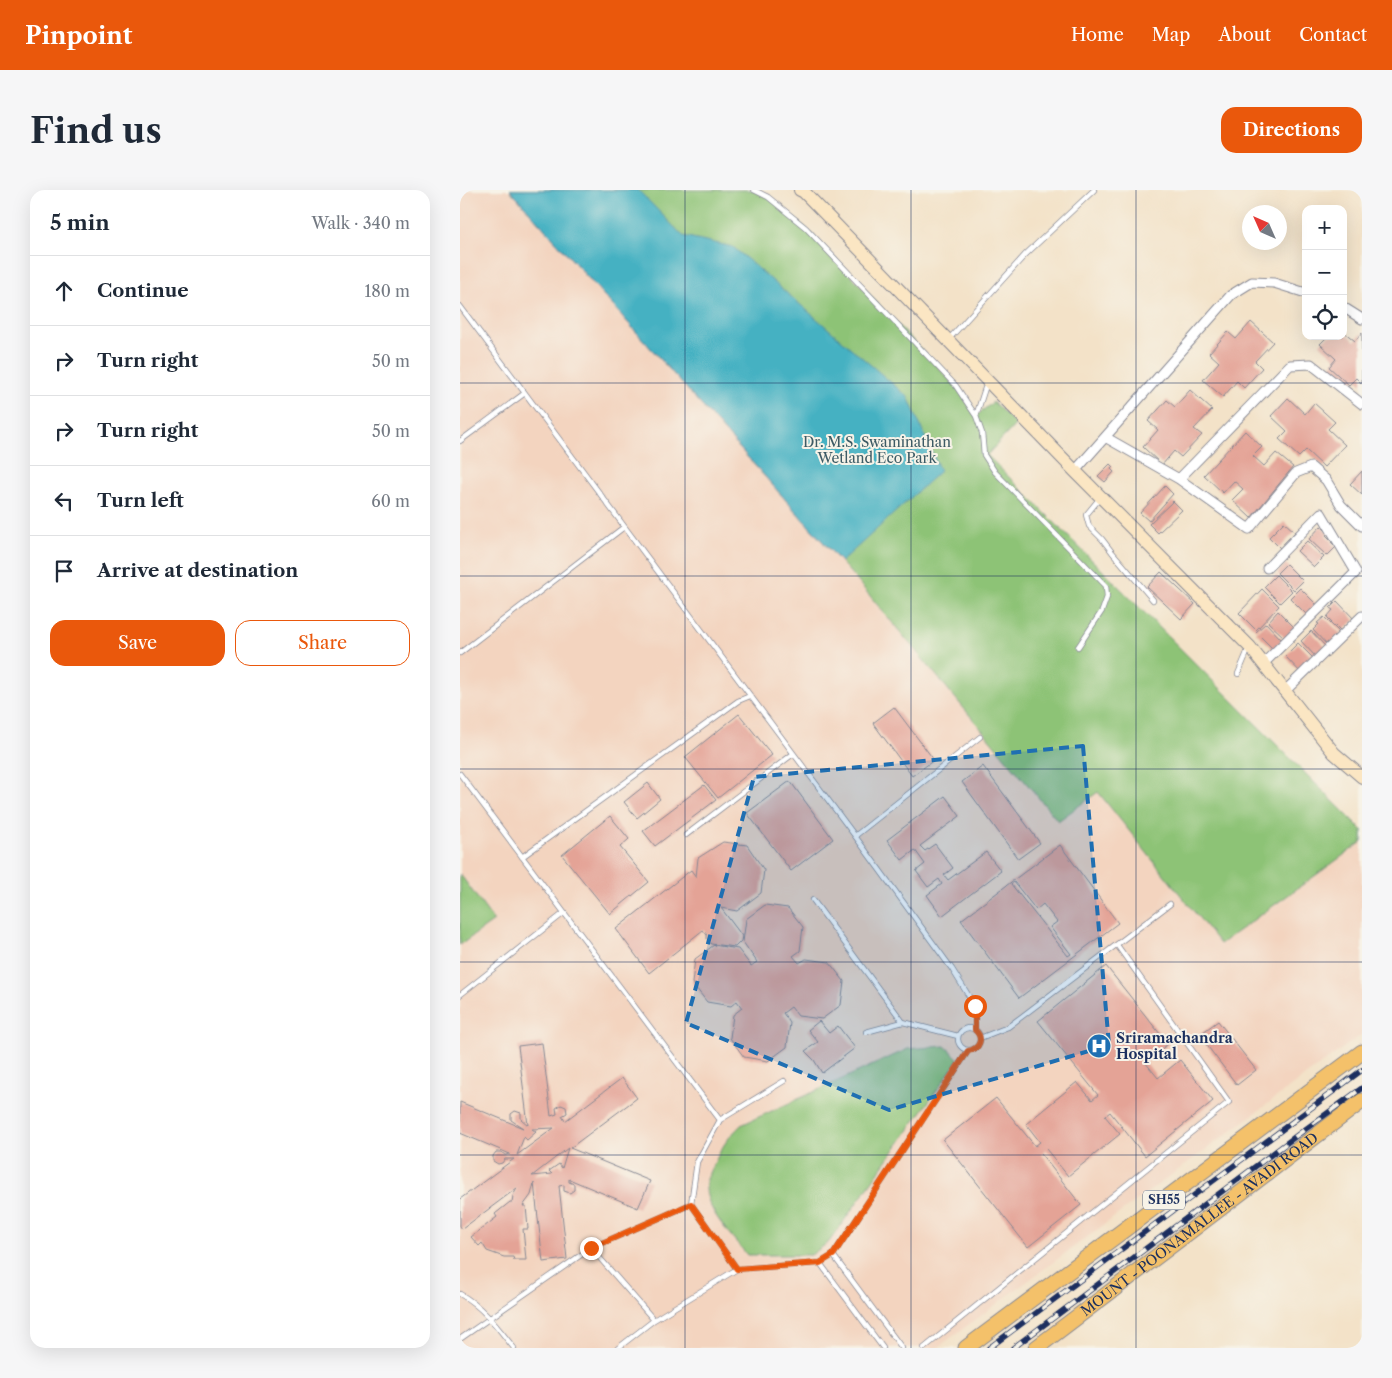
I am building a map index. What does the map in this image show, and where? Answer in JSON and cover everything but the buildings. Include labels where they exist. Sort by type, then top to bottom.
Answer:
[{"type":"main road","name":"SH55","points":[[966,1348],[1362,1052]]},
{"type":"main road","name":"MOUNT - POONAMALLEE - AVADI ROAD","points":[[1036,1348],[1362,1101]]},
{"type":"street","points":[[800,190],[1250,647],[1334,753],[1362,777]]},
{"type":"street","points":[[1075,471],[1231,295],[1252,282],[1274,283],[1302,292]]},
{"type":"street","points":[[1347,310],[1362,319]]},
{"type":"street","points":[[1179,479],[1290,365],[1311,364],[1362,404]]},
{"type":"street","points":[[1105,437],[1179,479],[1250,529],[1296,473],[1311,467],[1326,480],[1342,505],[1362,526]]},
{"type":"street","points":[[1264,663],[1356,572],[1321,513],[1267,568]]},
{"type":"street","points":[[1285,691],[1362,616]]},
{"type":"lane","points":[[754,190],[768,197],[806,228],[956,386],[976,416],[982,433],[984,455],[995,472],[1106,586],[1107,597],[1102,611],[1078,647]]},
{"type":"lane","points":[[948,340],[1025,255],[1094,190]]},
{"type":"lane","points":[[460,306],[462,313],[524,393],[855,836],[952,969],[975,1006],[975,1030]]},
{"type":"lane","points":[[976,416],[988,381]]},
{"type":"lane","points":[[460,441],[524,393]]},
{"type":"lane","points":[[1101,497],[1086,515],[1089,526],[1153,600]]},
{"type":"lane","points":[[460,652],[624,527]]},
{"type":"lane","points":[[1238,674],[1250,647]]},
{"type":"lane","points":[[522,857],[738,701],[750,696]]},
{"type":"lane","points":[[855,836],[980,737]]},
{"type":"lane","points":[[686,835],[793,754]]},
{"type":"lane","points":[[460,774],[720,1120]]},
{"type":"lane","points":[[814,900],[903,1022]]},
{"type":"lane","points":[[980,1038],[1008,1027],[1170,904]]},
{"type":"lane","points":[[460,996],[564,913]]},
{"type":"lane","points":[[924,1348],[1228,1102],[1116,945]]},
{"type":"lane","points":[[866,1032],[903,1022],[958,1036]]},
{"type":"lane","points":[[970,1028],[978,1033],[980,1043],[977,1048],[968,1051],[960,1046],[958,1036],[961,1031],[970,1028]]},
{"type":"lane","points":[[618,1348],[654,1320],[737,1269],[820,1263],[833,1255],[968,1051]]},
{"type":"lane","points":[[737,1269],[691,1204],[697,1162],[720,1120],[784,1081]]},
{"type":"lane","points":[[460,1339],[591,1248],[691,1204]]},
{"type":"lane","points":[[591,1248],[654,1320]]},
{"type":"lane","points":[[833,1255],[902,1348]]},
{"type":"lane","points":[[820,1263],[883,1348]]},
{"type":"lane","points":[[460,1294],[489,1318],[514,1348]]},
{"type":"highlighted area","points":[[1083,746],[1109,1045],[889,1110],[686,1023],[754,777]]},
{"type":"shaded area","points":[[460,190],[510,190],[855,578],[1058,821],[1098,792],[1220,944],[1362,842],[1362,1034],[937,1348],[460,1348]]},
{"type":"green space","name":"Dr. M.S. Swaminathan Wetland Eco Park","points":[[510,190],[754,190],[768,197],[806,228],[956,386],[976,416],[993,402],[1016,424],[987,455],[1362,830],[1362,842],[1220,944],[1098,792],[1058,821],[855,578]]},
{"type":"green space","points":[[460,874],[494,921],[460,945]]},
{"type":"green space","points":[[945,1046],[959,1059],[829,1242],[811,1255],[747,1255],[714,1213],[707,1194],[708,1175],[729,1137],[741,1125],[908,1049]]},
{"type":"water","points":[[510,190],[638,190],[683,236],[733,247],[908,397],[940,471],[841,562]]},
{"type":"railway","points":[[989,1348],[1362,1070]]},
{"type":"railway","points":[[1013,1348],[1362,1088]]},
{"type":"place","name":"Sriramachandra Hospital","points":[[1099,1046]]},
{"type":"route","points":[[591,1248],[691,1204],[737,1269],[820,1263],[833,1255],[968,1051],[977,1048],[979,1045],[980,1036],[975,1030],[975,1006]]}]
